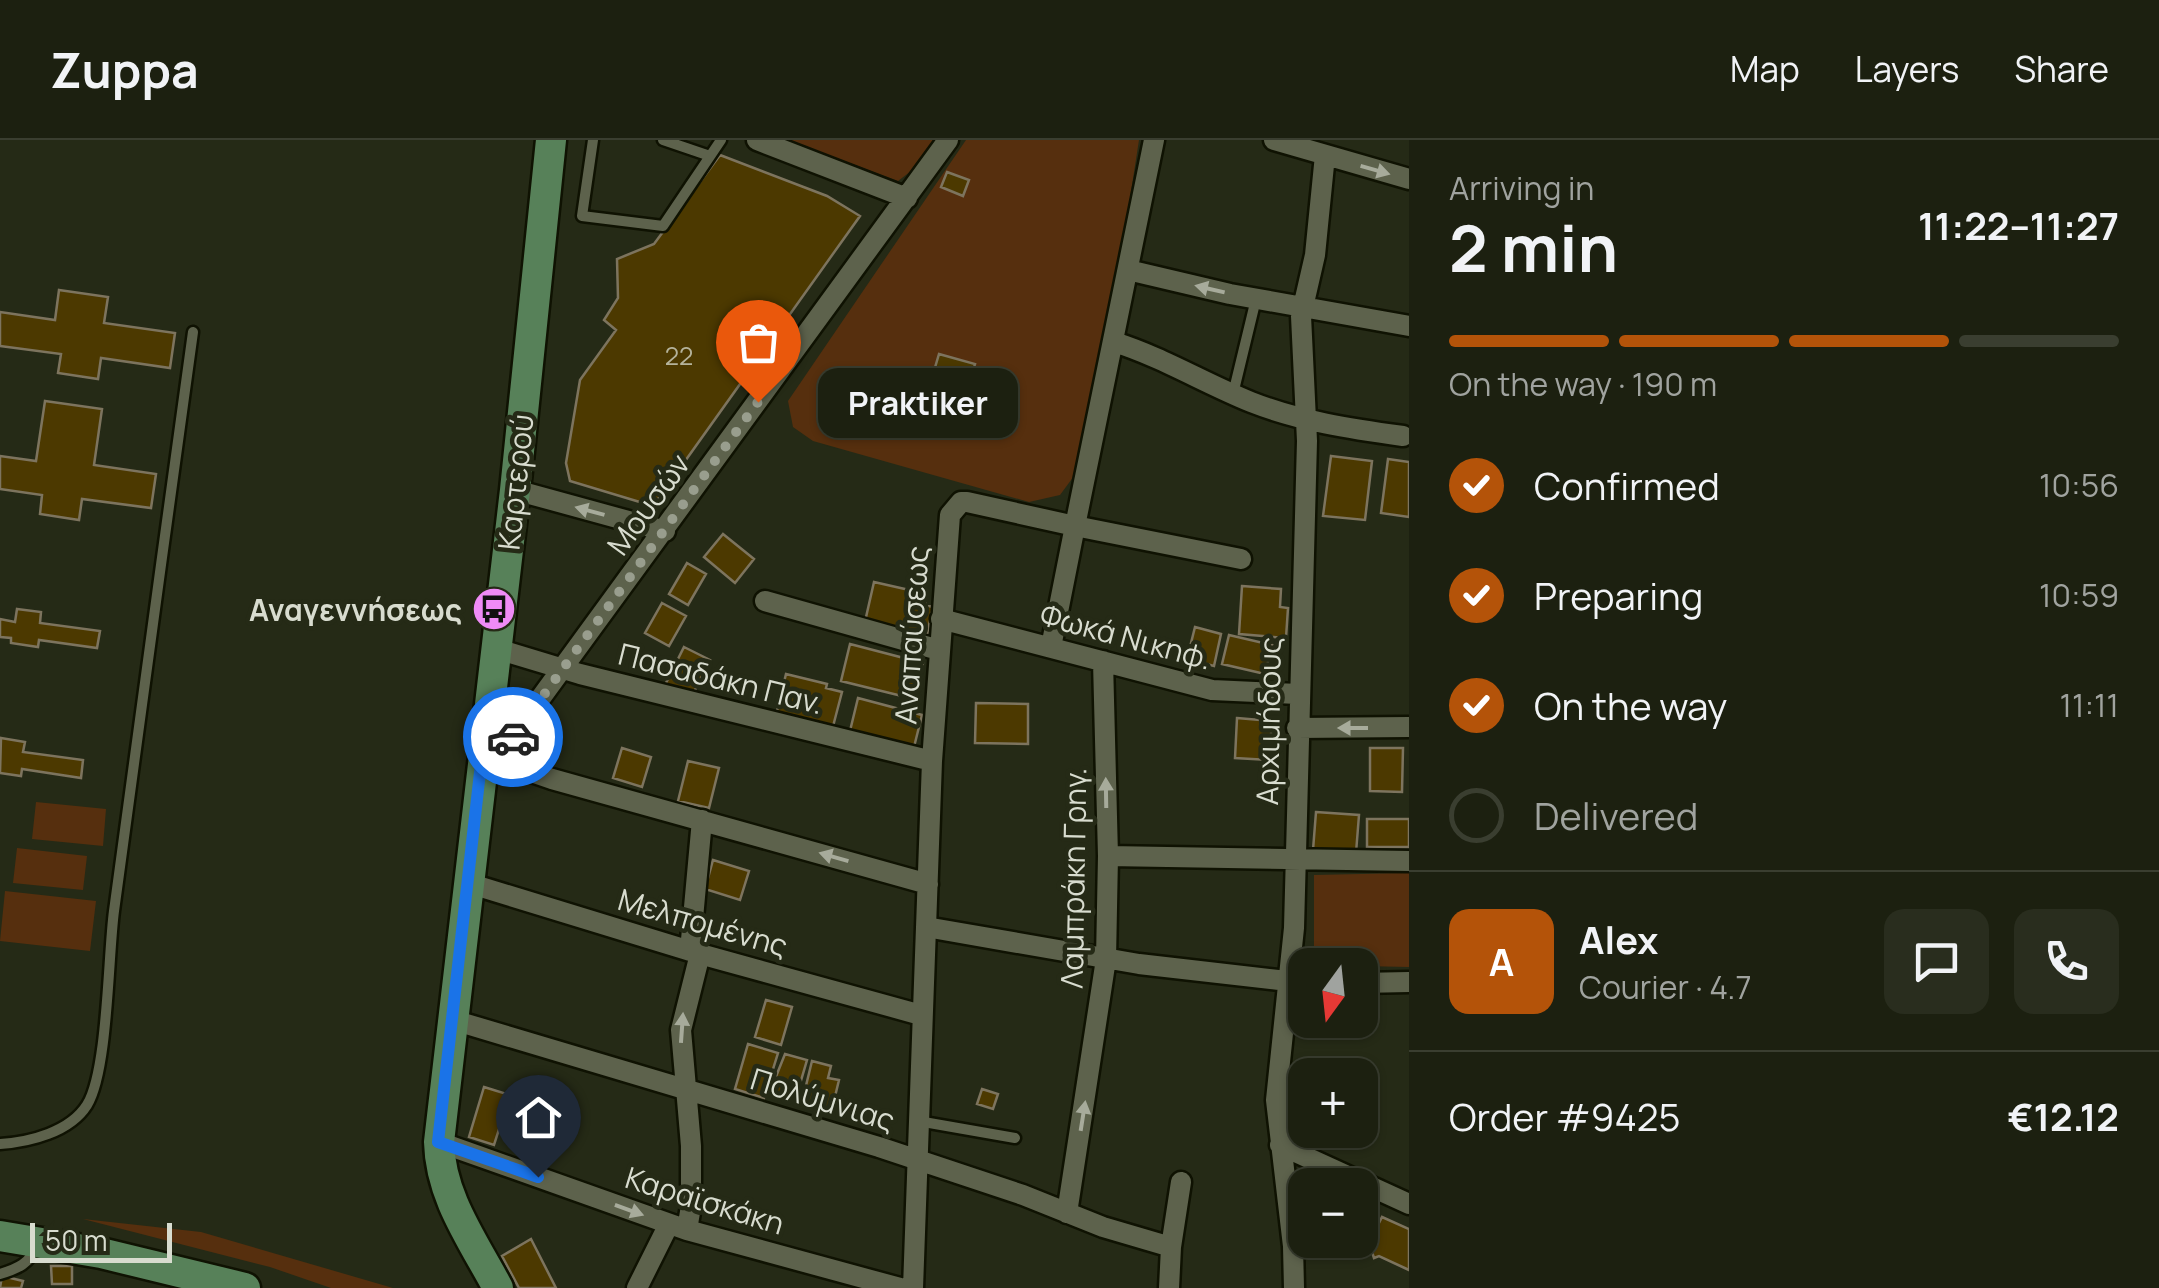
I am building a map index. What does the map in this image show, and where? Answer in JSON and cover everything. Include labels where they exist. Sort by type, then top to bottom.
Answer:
[{"type":"main road","name":"Καρτερού","points":[[498,1288],[448,1194],[438,1142],[468,883],[491,751],[496,649],[551,140]]},
{"type":"main road","points":[[0,1236],[191,1272],[245,1288]]},
{"type":"street","points":[[757,140],[907,198]]},
{"type":"street","name":"Μουσών","points":[[491,751],[564,669],[948,140]]},
{"type":"street","points":[[1050,647],[1154,140]]},
{"type":"street","points":[[1274,140],[1409,179]]},
{"type":"street","name":"Αρχιμήδους","points":[[1296,948],[1306,418],[1301,308],[1315,255],[1326,156]]},
{"type":"street","points":[[1128,270],[1301,308],[1409,326]]},
{"type":"street","points":[[1114,342],[1147,353],[1234,394],[1306,418],[1342,428],[1403,436]]},
{"type":"street","points":[[515,490],[665,531]]},
{"type":"street","name":"Αναπαύσεως","points":[[913,1288],[932,761],[950,515],[961,502],[1075,526]]},
{"type":"street","points":[[1075,526],[1241,559]]},
{"type":"street","points":[[765,601],[939,650]]},
{"type":"street","name":"Φωκά Νικηφ.","points":[[941,618],[1212,690],[1298,694]]},
{"type":"street","name":"Πασαδάκη Παν.","points":[[496,649],[932,761]]},
{"type":"street","name":"Λαμπράκη Γρηγ.","points":[[1067,1213],[1106,959],[1108,856],[1103,661]]},
{"type":"street","points":[[1297,728],[1409,728]]},
{"type":"street","points":[[491,751],[552,779],[928,884]]},
{"type":"street","points":[[638,1288],[678,1227],[692,1192],[681,1030],[695,952],[702,820]]},
{"type":"street","points":[[1108,856],[1409,861]]},
{"type":"street","name":"Μελπομένης","points":[[468,883],[921,1015]]},
{"type":"street","points":[[926,928],[1106,959],[1288,982]]},
{"type":"street","points":[[1378,983],[1409,982]]},
{"type":"street","name":"Πολύμνιας","points":[[453,1020],[916,1159],[1103,1228],[1171,1247]]},
{"type":"street","name":"Αρχιμήδους","points":[[1288,1030],[1276,1100],[1294,1246],[1294,1288]]},
{"type":"street","name":"Καραϊσκάκη","points":[[438,1142],[678,1227],[900,1288]]},
{"type":"street","points":[[1280,1145],[1409,1204]]},
{"type":"street","points":[[1169,1288],[1181,1182]]},
{"type":"lane","points":[[593,140],[582,216],[662,226],[721,140]]},
{"type":"lane","points":[[663,140],[710,156]]},
{"type":"lane","points":[[1234,394],[1256,299]]},
{"type":"lane","points":[[0,1144],[36,1138],[67,1123],[84,1110],[96,1082],[114,906],[193,332]]},
{"type":"lane","points":[[917,1121],[1015,1138]]},
{"type":"lane","points":[[0,1274],[32,1257],[37,1241]]},
{"type":"shaded area","points":[[788,140],[936,140],[915,168],[898,181]]},
{"type":"shaded area","points":[[966,140],[1139,140],[1123,243],[1074,476],[1060,495],[1029,502],[813,441],[793,427],[788,401]]},
{"type":"shaded area","points":[[36,802],[106,809],[103,846],[32,839]]},
{"type":"shaded area","points":[[17,848],[87,856],[83,890],[13,883]]},
{"type":"shaded area","points":[[1409,873],[1409,967],[1378,966],[1378,948],[1314,948],[1314,875]]},
{"type":"shaded area","points":[[5,891],[96,901],[90,951],[0,941]]},
{"type":"shaded area","points":[[83,1219],[201,1232],[393,1288],[331,1288],[270,1267]]},
{"type":"building","points":[[720,155],[827,196],[860,216],[653,506],[570,481],[566,463],[580,380],[616,330],[604,320],[618,298],[617,259],[654,244]]},
{"type":"building","points":[[947,172],[969,180],[963,196],[941,187]]},
{"type":"building","points":[[59,290],[108,297],[104,323],[175,333],[170,368],[101,358],[98,379],[58,373],[61,354],[0,346],[0,312],[55,320]]},
{"type":"building","points":[[939,354],[975,364],[970,381],[934,371]]},
{"type":"building","points":[[45,401],[102,409],[94,465],[156,474],[151,508],[82,499],[79,520],[40,514],[42,495],[0,489],[0,456],[36,461]]},
{"type":"building","points":[[1331,456],[1372,461],[1365,520],[1323,516]]},
{"type":"building","points":[[1388,459],[1409,462],[1409,517],[1381,513]]},
{"type":"building","points":[[723,534],[754,559],[735,583],[704,557]]},
{"type":"building","points":[[687,563],[706,574],[688,605],[669,594]]},
{"type":"building","points":[[874,582],[927,594],[925,605],[933,607],[926,639],[864,626]]},
{"type":"building","points":[[1242,586],[1281,589],[1280,607],[1288,608],[1286,638],[1239,634]]},
{"type":"building","points":[[662,603],[686,616],[669,646],[645,633]]},
{"type":"building","points":[[17,609],[41,612],[40,623],[100,631],[97,648],[39,640],[38,647],[11,643],[11,638],[0,637],[0,619],[15,622]]},
{"type":"building","points":[[1195,627],[1221,634],[1214,666],[1187,659]]},
{"type":"building","points":[[1229,635],[1272,645],[1265,674],[1222,664]]},
{"type":"building","points":[[850,644],[923,663],[914,699],[841,681]]},
{"type":"building","points":[[684,647],[710,660],[691,698],[665,685]]},
{"type":"building","points":[[786,674],[827,684],[826,688],[842,692],[831,734],[775,719]]},
{"type":"building","points":[[858,698],[922,715],[913,751],[849,735]]},
{"type":"building","points":[[976,703],[1028,704],[1028,744],[975,743]]},
{"type":"building","points":[[1237,718],[1272,721],[1269,760],[1235,758]]},
{"type":"building","points":[[1,738],[25,742],[23,752],[83,760],[81,778],[22,769],[21,776],[0,773]]},
{"type":"building","points":[[622,748],[651,757],[642,787],[613,778]]},
{"type":"building","points":[[1370,748],[1403,748],[1402,792],[1370,791]]},
{"type":"building","points":[[688,761],[719,768],[709,808],[678,801]]},
{"type":"building","points":[[1316,812],[1359,815],[1356,853],[1313,850]]},
{"type":"building","points":[[1367,819],[1409,819],[1409,847],[1367,847]]},
{"type":"building","points":[[713,860],[749,871],[740,900],[705,889]]},
{"type":"building","points":[[766,1000],[792,1007],[781,1045],[755,1037]]},
{"type":"building","points":[[748,1044],[778,1053],[764,1098],[735,1089]]},
{"type":"building","points":[[785,1054],[807,1060],[795,1101],[769,1094]]},
{"type":"building","points":[[812,1061],[831,1066],[828,1078],[839,1080],[831,1113],[801,1106]]},
{"type":"building","points":[[484,1087],[510,1095],[494,1145],[469,1137]]},
{"type":"building","points":[[982,1089],[998,1094],[993,1109],[977,1104]]},
{"type":"building","points":[[1382,1217],[1409,1229],[1409,1270],[1378,1256],[1378,1225]]},
{"type":"building","points":[[531,1239],[556,1288],[519,1288],[502,1256]]},
{"type":"building","points":[[51,1266],[72,1266],[72,1284],[52,1284]]},
{"type":"building","points":[[2,1276],[23,1281],[21,1288],[0,1288]]},
{"type":"way so far","points":[[513,737],[758,402]]},
{"type":"place","name":"Praktiker","points":[[758,402]]},
{"type":"place","name":"Αναγεννήσεως","points":[[494,609]]},
{"type":"route","points":[[513,737],[499,756],[483,746],[438,1142],[538,1177]]}]
